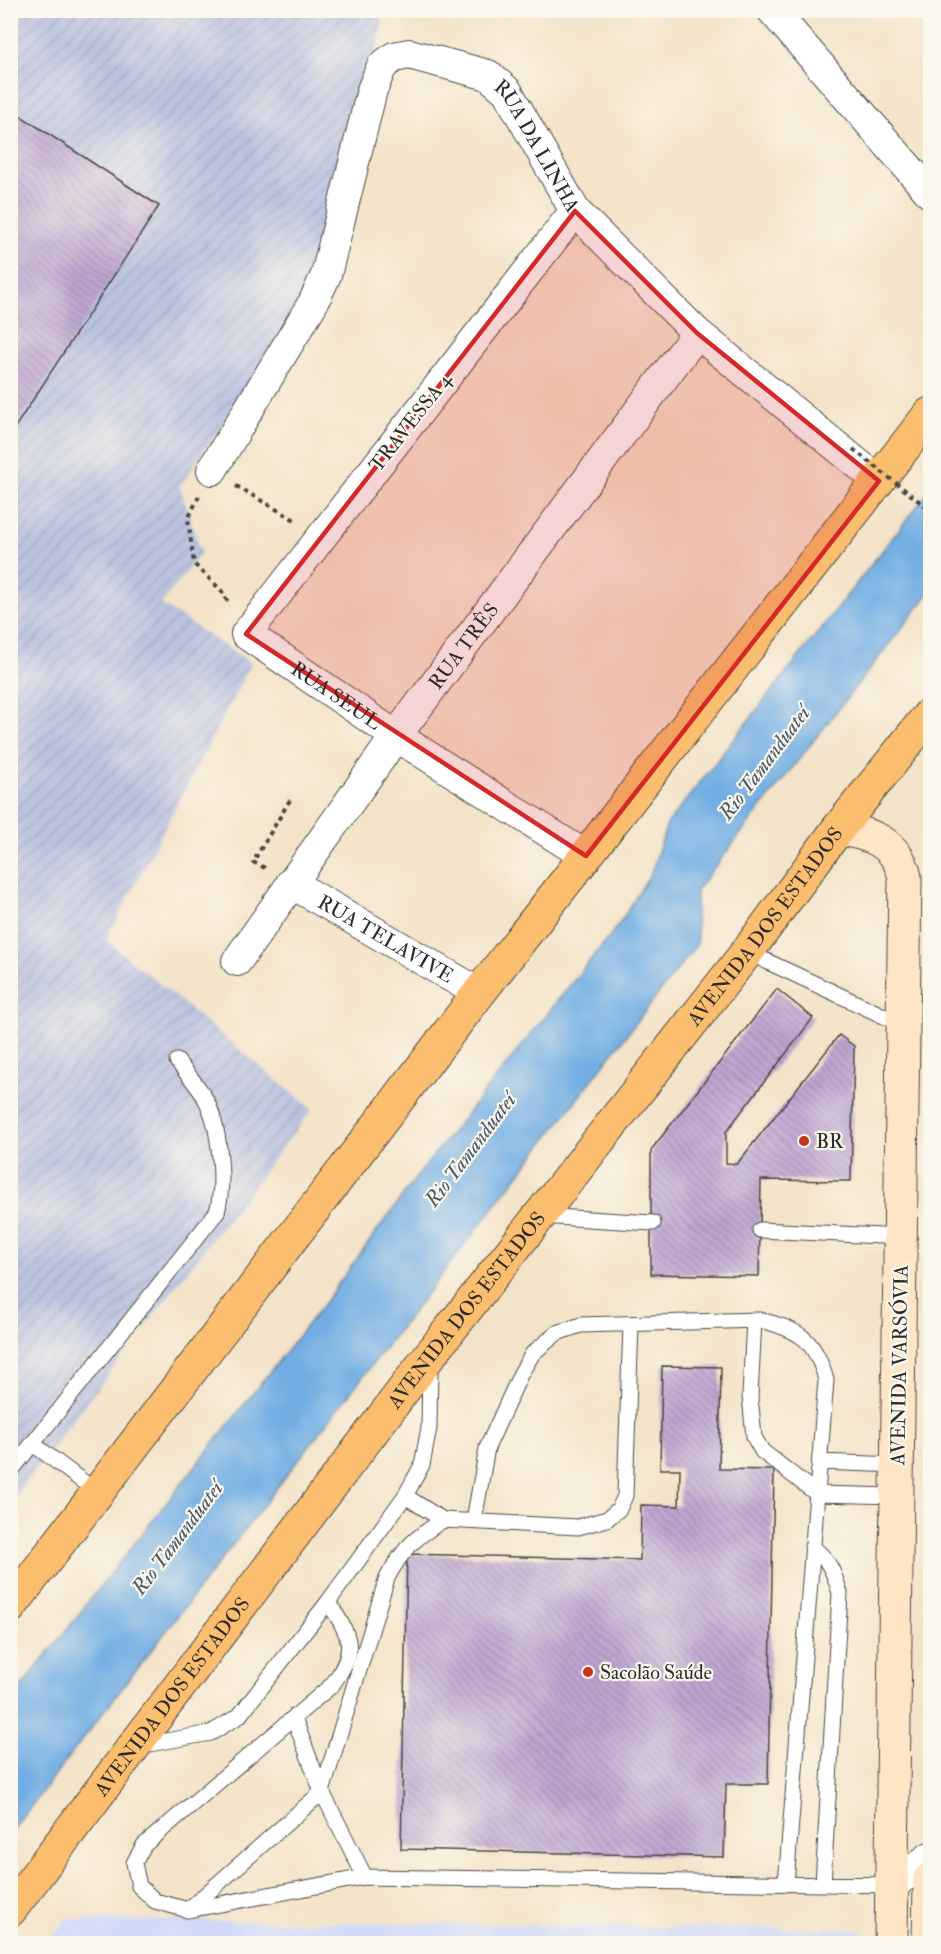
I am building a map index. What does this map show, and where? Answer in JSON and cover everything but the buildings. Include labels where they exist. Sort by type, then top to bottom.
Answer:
[{"type":"highway","points":[[10,1607],[479,993],[930,414]]},
{"type":"highway","name":"AVENIDA DOS ESTADOS","points":[[10,1910],[537,1216],[747,952],[838,829],[925,733]]},
{"type":"main road","name":"AVENIDA VARSÓVIA","points":[[838,829],[875,836],[888,845],[903,866],[905,877],[891,1944]]},
{"type":"main road","points":[[929,1944],[930,1879]]},
{"type":"street","points":[[772,10],[930,193]]},
{"type":"street","name":"RUA DA LINHA","points":[[212,470],[313,303],[326,274],[372,90],[382,66],[394,57],[409,54],[488,75],[507,91],[575,211],[697,333],[879,481]]},
{"type":"street","name":"TRAVESSA 4","points":[[246,634],[575,211]]},
{"type":"street","name":"RUA TRÊS","points":[[237,961],[396,736],[697,333]]},
{"type":"street","name":"RUA SEUL","points":[[246,634],[396,736],[586,856]]},
{"type":"street","name":"RUA TELAVIVE","points":[[291,883],[479,993]]},
{"type":"street","points":[[892,1886],[930,1857]]},
{"type":"lane","points":[[747,952],[903,1024]]},
{"type":"lane","points":[[10,1472],[217,1212],[222,1195],[213,1118],[199,1089],[177,1061]]},
{"type":"lane","points":[[537,1216],[652,1223]]},
{"type":"lane","points":[[760,1230],[901,1237]]},
{"type":"lane","points":[[754,1320],[750,1396],[754,1437],[762,1451],[817,1494],[897,1481]]},
{"type":"lane","points":[[474,1520],[487,1448],[533,1353],[558,1333],[581,1325],[754,1320],[788,1327],[810,1342],[820,1360],[826,1380],[786,1884]]},
{"type":"lane","points":[[405,1496],[443,1520],[578,1527],[608,1519],[619,1509],[625,1496],[631,1324]]},
{"type":"lane","points":[[135,1747],[211,1733],[239,1716],[328,1602],[405,1496],[422,1465],[429,1428],[430,1355]]},
{"type":"lane","points":[[33,1444],[98,1493]]},
{"type":"lane","points":[[820,1462],[897,1481]]},
{"type":"lane","points":[[188,1910],[322,1792],[387,1578],[401,1552],[416,1538],[443,1520]]},
{"type":"lane","points":[[812,1547],[825,1556],[834,1573],[840,1593],[823,1884]]},
{"type":"lane","points":[[328,1602],[346,1629],[351,1646],[346,1667],[332,1685],[144,1845],[134,1863],[139,1886],[155,1901],[188,1910],[365,1877],[892,1886]]},
{"type":"lane","points":[[294,1718],[322,1792],[365,1877]]},
{"type":"path","points":[[853,449],[930,510]]},
{"type":"path","points":[[246,634],[221,590],[194,564],[188,519],[212,470],[260,501],[322,535]]},
{"type":"path","points":[[290,800],[253,862],[291,883]]},
{"type":"highlighted area","points":[[575,211],[697,333],[879,481],[586,856],[246,634]]},
{"type":"shaded area","points":[[11,11],[391,11],[383,17],[339,253],[180,486],[201,553],[161,604],[251,663],[106,940],[312,1109],[11,1501]]},
{"type":"shaded area","points":[[67,1919],[861,1930],[860,1943],[48,1943]]},
{"type":"water","name":"Rio Tamanduateí","points":[[930,490],[930,592],[696,891],[697,944],[11,1832],[11,1700],[325,1302],[418,1175],[619,924],[651,873],[667,824]]},
{"type":"place","name":"BR","points":[[804,1141]]},
{"type":"place","name":"Sacolão Saúde","points":[[588,1672]]}]
